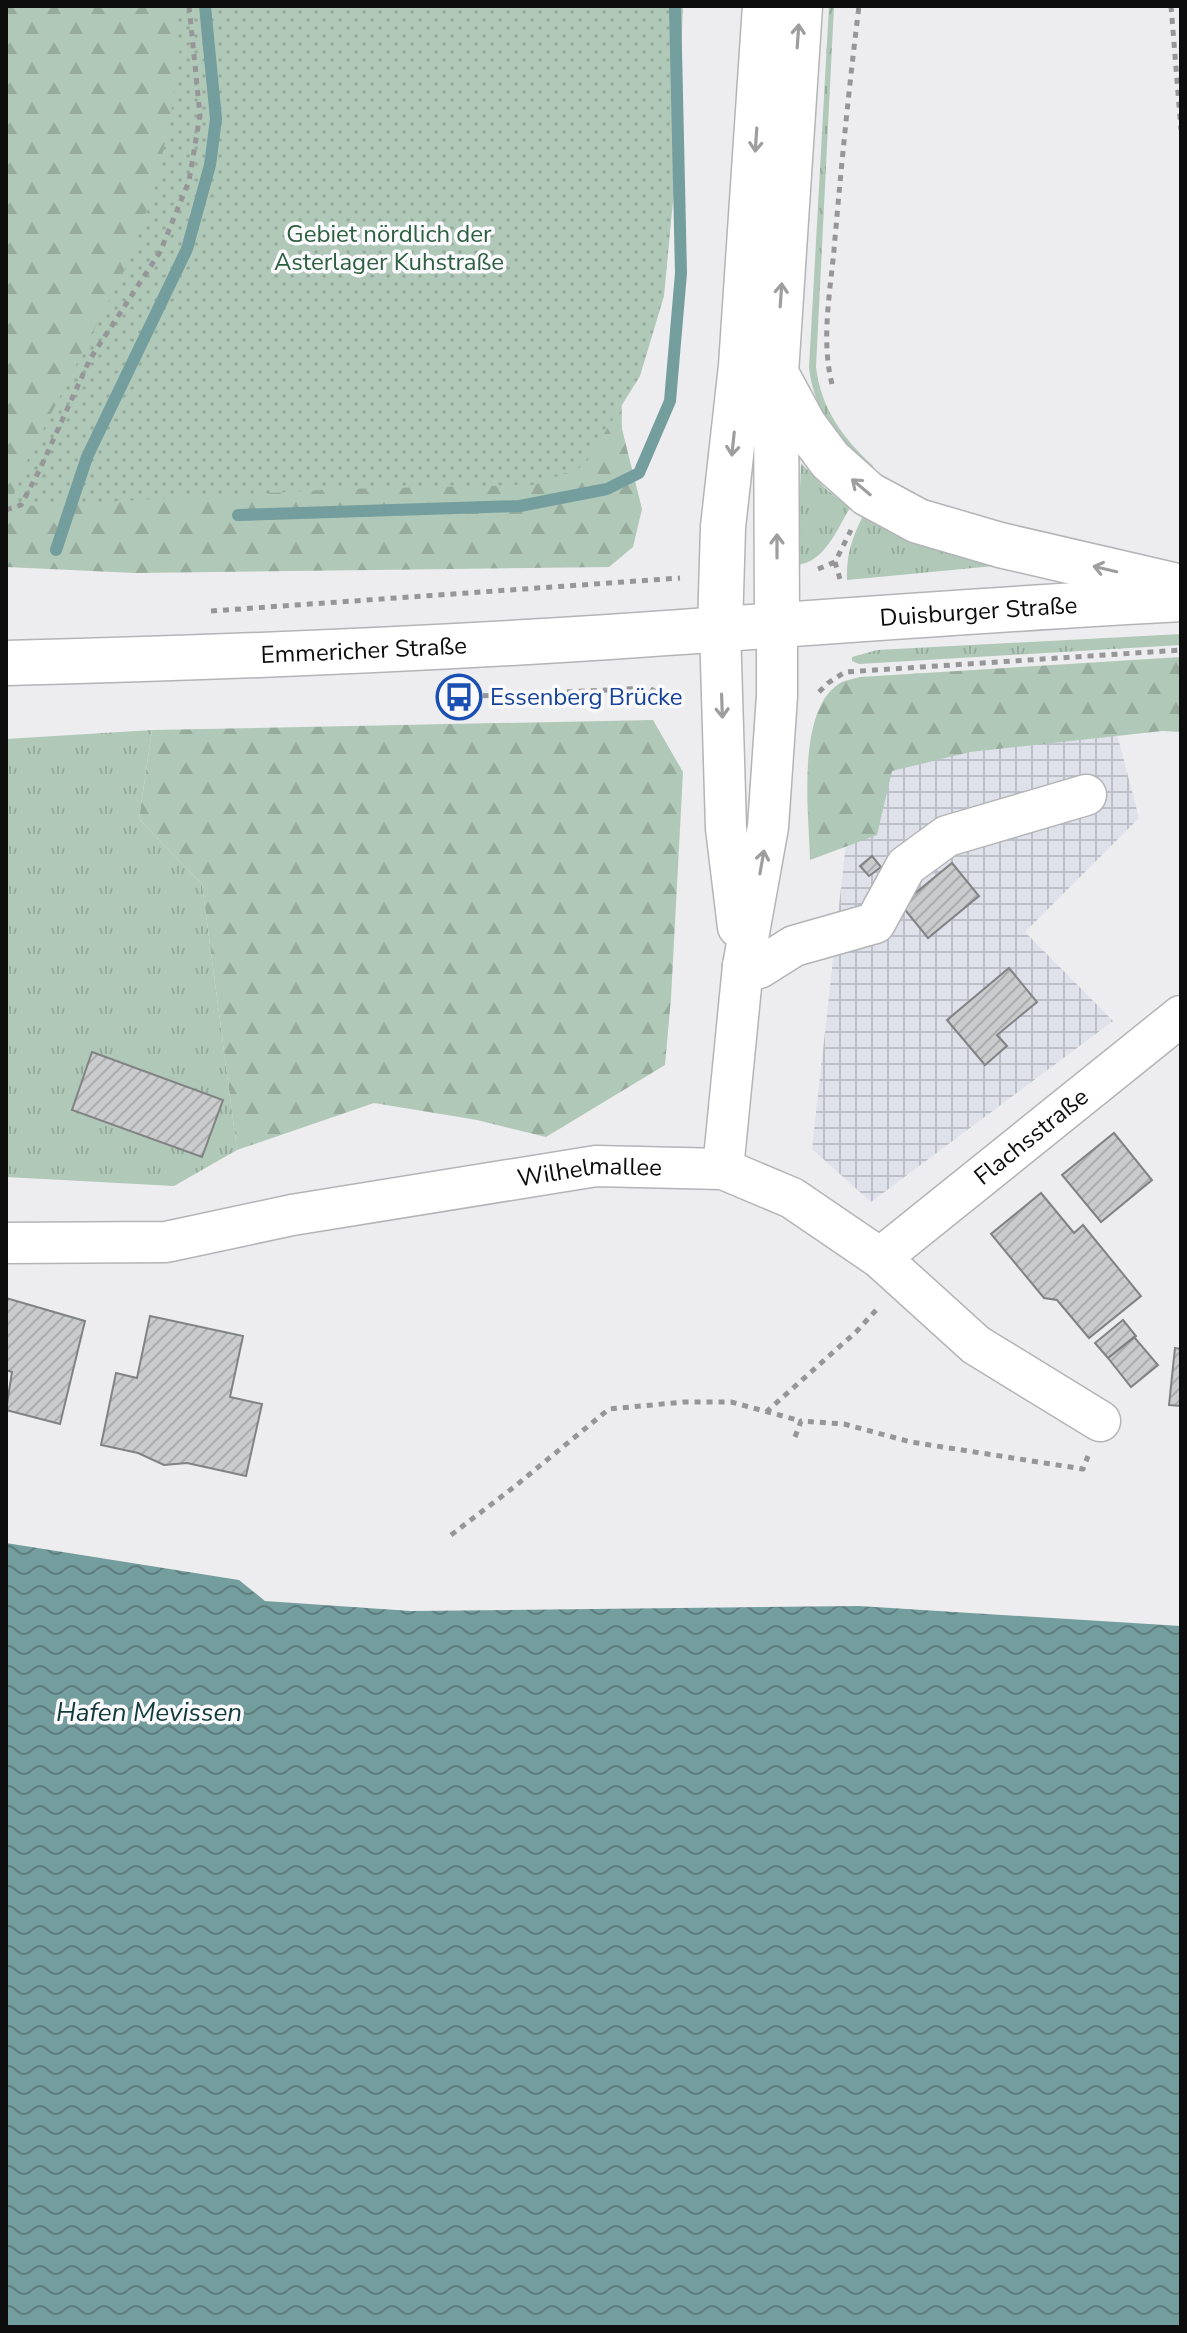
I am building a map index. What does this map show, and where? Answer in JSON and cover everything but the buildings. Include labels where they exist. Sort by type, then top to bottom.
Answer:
[{"type":"main road","points":[[720,628],[723,527],[741,366],[765,6]]},
{"type":"main road","points":[[777,623],[776,373],[800,6]]},
{"type":"main road","points":[[776,373],[804,425],[830,460],[868,494],[918,521],[1000,545],[1181,587]]},
{"type":"main road","name":"Duisburger Straße","points":[[720,628],[1181,599]]},
{"type":"main road","name":"Emmericher Straße","points":[[6,663],[172,659],[608,637],[720,628]]},
{"type":"street","points":[[723,1169],[743,966],[768,827],[777,696],[777,623]]},
{"type":"street","points":[[720,628],[726,828],[743,966]]},
{"type":"street","points":[[743,966],[759,968],[794,946],[875,923],[906,866],[947,836],[1086,795]]},
{"type":"street","name":"Flachsstraße","points":[[880,1258],[1181,1016]]},
{"type":"street","name":"Wilhelmallee","points":[[6,1243],[166,1242],[292,1215],[596,1166],[723,1169],[792,1198],[880,1258],[976,1345],[1100,1421]]},
{"type":"path","points":[[6,510],[21,505],[90,359],[160,252],[189,181],[200,115],[189,6]]},
{"type":"path","points":[[836,396],[828,367],[828,316],[843,136],[859,6]]},
{"type":"path","points":[[1171,6],[1181,130]]},
{"type":"path","points":[[835,562],[868,494]]},
{"type":"path","points":[[197,612],[720,575]]},
{"type":"path","points":[[845,672],[1181,650]]},
{"type":"path","points":[[459,697],[649,688],[672,701],[722,699]]},
{"type":"path","points":[[766,1412],[856,1332]]},
{"type":"path","points":[[451,1535],[609,1409],[684,1402],[731,1402],[801,1421],[844,1424],[911,1442],[1083,1469],[1100,1421]]},
{"type":"path","points":[[795,1437],[801,1421]]},
{"type":"shaded area","points":[[1111,711],[1139,818],[1025,932],[1113,1021],[871,1202],[812,1149],[857,744]]},
{"type":"green space","name":"Gebiet nördlich der Asterlager Kuhstraße","points":[[6,6],[615,6],[622,429],[642,509],[633,547],[609,567],[135,573],[6,567]]},
{"type":"green space","name":"Gebiet nördlich der Asterlager Kuhstraße","points":[[176,6],[683,6],[677,159],[664,296],[640,376],[584,466],[534,485],[342,489],[9,507],[26,463],[126,267],[155,187],[170,120],[179,51]]},
{"type":"green space","points":[[829,6],[834,6],[816,367],[823,396],[835,422],[873,466],[874,472],[850,454],[830,428],[816,398],[809,368]]},
{"type":"green space","points":[[801,463],[850,508],[823,551],[807,563],[797,565]]},
{"type":"green space","points":[[863,516],[912,540],[994,566],[847,580],[850,547]]},
{"type":"green space","points":[[1181,634],[1181,645],[859,664],[852,661],[852,657],[877,650]]},
{"type":"green space","points":[[1181,657],[1181,732],[1162,731],[970,752],[892,771],[877,835],[810,860],[807,790],[811,737],[817,714],[827,695],[842,682],[860,677]]},
{"type":"green space","points":[[653,720],[683,772],[665,1065],[546,1137],[477,1120],[374,1103],[237,1150],[202,884],[139,819],[152,730]]},
{"type":"green space","points":[[152,730],[139,819],[202,884],[237,1150],[174,1186],[6,1177],[6,739]]},
{"type":"water","name":"Hafen Mevissen","points":[[6,1543],[239,1580],[265,1601],[411,1611],[859,1606],[1181,1626],[1181,2327],[6,2327]]},
{"type":"waterway","points":[[56,550],[87,457],[187,249],[210,165],[216,119],[205,6]]},
{"type":"waterway","points":[[238,515],[520,506],[607,489],[639,473],[670,401],[681,273],[675,6]]},
{"type":"place","name":"Essenberg Brücke","points":[[459,697]]}]
